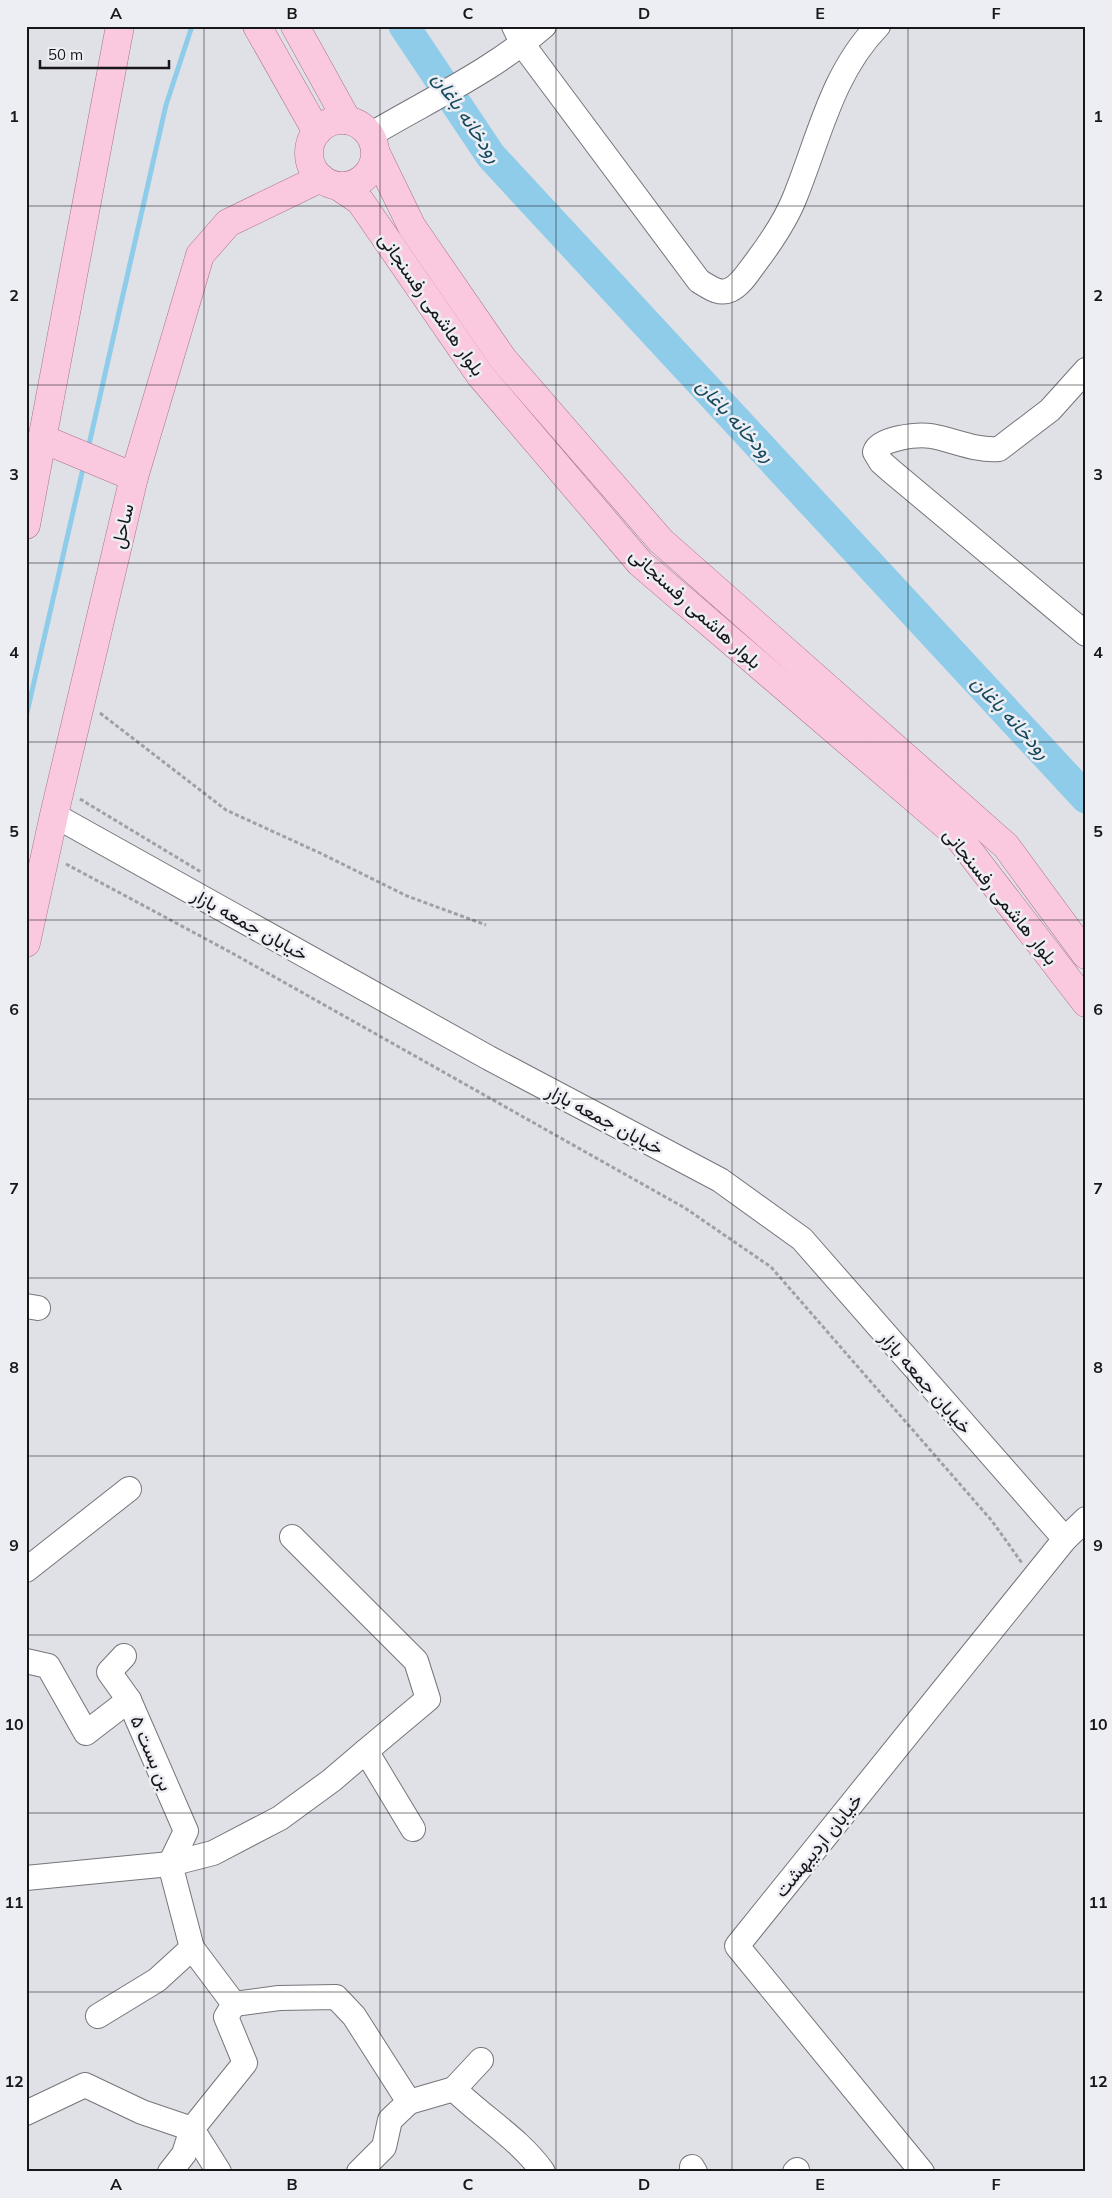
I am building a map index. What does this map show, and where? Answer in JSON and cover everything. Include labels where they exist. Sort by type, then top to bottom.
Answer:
[{"type":"main road","points":[[26,525],[35,433],[120,26]]},
{"type":"main road","points":[[257,26],[317,132]]},
{"type":"main road","points":[[295,26],[347,120]]},
{"type":"main road","points":[[347,120],[379,136],[374,162],[365,178],[357,183],[329,182],[314,171],[309,153],[310,144],[317,132],[328,123],[347,120]]},
{"type":"main road","name":"بلوار هاشمی رفسنجانی","points":[[379,136],[412,227],[503,359],[661,540],[1006,846],[1086,955]]},
{"type":"main road","name":"بلوار هاشمی رفسنجانی","points":[[329,182],[360,201],[480,376],[640,562],[956,834],[1086,1003]]},
{"type":"main road","name":"ساحل","points":[[26,944],[54,815],[134,477],[200,255],[228,223],[329,182]]},
{"type":"main road","points":[[480,376],[503,359]]},
{"type":"main road","points":[[35,433],[134,477]]},
{"type":"street","points":[[379,136],[475,75],[518,36],[544,26]]},
{"type":"street","points":[[518,36],[699,281],[716,292],[729,291],[737,285],[772,240],[795,198],[829,103],[863,41],[878,26]]},
{"type":"street","points":[[1086,370],[1050,410],[999,449],[968,446],[930,436],[898,438],[882,442],[878,445],[875,452],[881,462],[890,470],[1086,634]]},
{"type":"street","name":"خیابان جمعه بازار","points":[[54,815],[489,1058],[720,1180],[794,1233],[802,1239],[1064,1539]]},
{"type":"street","points":[[26,1570],[129,1489]]},
{"type":"street","name":"خیابان اردیبهشت","points":[[922,2172],[737,1946],[1064,1539],[1086,1520]]},
{"type":"street","points":[[26,1878],[170,1864],[213,1853],[280,1818],[332,1780],[428,1699],[416,1661],[292,1537]]},
{"type":"street","points":[[124,1656],[109,1672],[129,1700]]},
{"type":"street","name":"بن بست ۵","points":[[26,1661],[48,1666],[86,1733],[129,1700],[186,1831],[170,1864]]},
{"type":"street","points":[[366,1751],[414,1828]]},
{"type":"street","points":[[170,1864],[192,1948],[234,2004]]},
{"type":"street","points":[[98,2016],[157,1980],[192,1948]]},
{"type":"street","points":[[170,2172],[184,2154],[192,2129],[245,2063],[226,2016],[234,2004],[279,1998],[336,1997],[354,2016],[410,2102]]},
{"type":"street","points":[[358,2172],[384,2147],[390,2120],[410,2102],[454,2089],[481,2060]]},
{"type":"street","points":[[26,2113],[85,2085],[142,2112],[192,2129],[219,2172]]},
{"type":"street","points":[[454,2089],[472,2107],[533,2158],[543,2172]]},
{"type":"path","points":[[82,699],[226,810],[320,852],[407,896],[486,925]]},
{"type":"path","points":[[46,853],[232,953],[685,1208],[771,1267],[992,1521],[1033,1578]]},
{"type":"waterway","points":[[88,449],[166,105],[192,26]]},
{"type":"waterway","name":"رودخانه باغان","points":[[404,26],[491,156],[1086,798]]},
{"type":"waterway","points":[[26,717],[84,464]]}]
